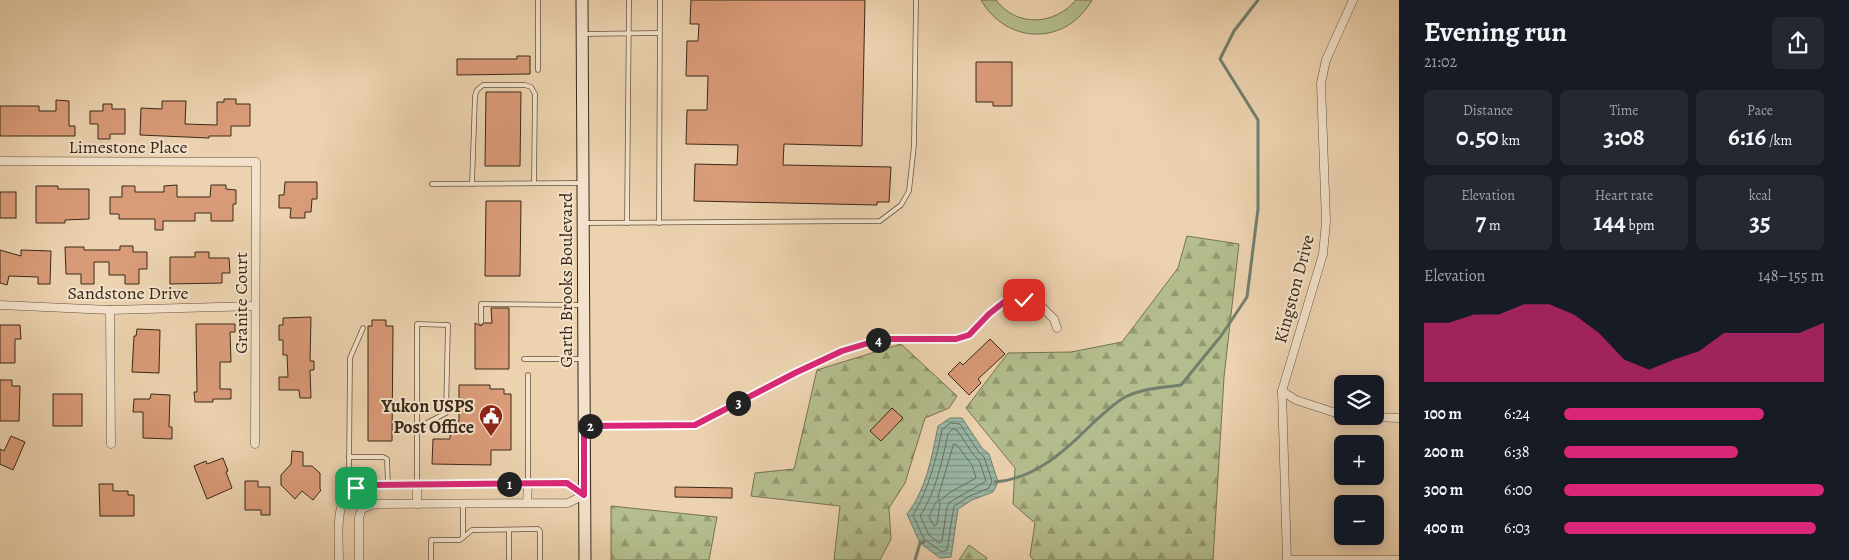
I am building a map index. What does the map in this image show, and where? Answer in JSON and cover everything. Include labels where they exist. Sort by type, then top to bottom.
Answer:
[{"type":"street","name":"Garth Brooks Boulevard","points":[[582,0],[584,560]]},
{"type":"street","name":"Kingston Drive","points":[[1287,560],[1282,391],[1323,254],[1326,222],[1321,83],[1326,60],[1353,0]]},
{"type":"street","name":"Limestone Place","points":[[0,162],[256,162]]},
{"type":"street","name":"Granite Court","points":[[255,444],[256,162]]},
{"type":"street","points":[[584,426],[695,425],[842,351],[882,339],[956,339],[969,335],[989,314],[1004,302],[1024,300],[1036,304],[1054,319],[1057,328]]},
{"type":"street","name":"Sandstone Drive","points":[[0,305],[110,310],[256,306]]},
{"type":"street","points":[[110,310],[111,444]]},
{"type":"street","points":[[1282,391],[1296,400],[1334,413]]},
{"type":"street","points":[[1384,417],[1399,418]]},
{"type":"street","points":[[340,560],[340,514],[347,494],[356,488],[370,485],[567,483],[584,495],[568,503],[374,504],[362,509],[359,517],[359,560]]},
{"type":"street","points":[[527,503],[528,484]]},
{"type":"street","points":[[417,485],[417,504]]},
{"type":"street","points":[[1287,560],[1399,560]]},
{"type":"lane","points":[[538,0],[538,70]]},
{"type":"lane","points":[[627,223],[628,0]]},
{"type":"lane","points":[[659,223],[660,0]]},
{"type":"lane","points":[[583,223],[880,221],[901,205],[909,191],[914,144],[916,0]]},
{"type":"lane","points":[[582,34],[659,33]]},
{"type":"lane","points":[[472,184],[475,96],[477,90],[483,85],[525,85],[531,87],[536,94],[534,184]]},
{"type":"lane","points":[[432,184],[583,183]]},
{"type":"lane","points":[[481,322],[481,304],[583,305]]},
{"type":"lane","points":[[417,485],[417,324],[448,325],[446,413],[418,428]]},
{"type":"lane","points":[[356,488],[350,477],[349,457],[350,358],[363,328]]},
{"type":"lane","points":[[524,359],[583,359]]},
{"type":"lane","points":[[528,375],[528,484]]},
{"type":"lane","points":[[349,457],[383,457],[387,460],[388,485]]},
{"type":"lane","points":[[463,504],[463,537]]},
{"type":"lane","points":[[431,560],[431,540],[460,540],[472,530],[539,530],[540,560]]},
{"type":"lane","points":[[509,530],[509,560]]},
{"type":"green space","points":[[981,0],[996,0],[1014,15],[1036,20],[1058,14],[1076,0],[1092,0],[1081,15],[1067,26],[1052,32],[1036,34],[1021,32],[1006,25],[992,15]]},
{"type":"green space","points":[[1187,236],[1239,244],[1224,377],[1213,560],[1033,560],[1030,556],[1035,523],[1013,504],[1015,468],[966,408],[1008,353],[1071,352],[1122,342],[1178,268]]},
{"type":"green space","points":[[901,344],[957,396],[949,408],[925,418],[905,483],[889,508],[891,539],[880,560],[834,560],[840,506],[751,496],[755,473],[794,469],[817,370]]},
{"type":"green space","points":[[611,506],[717,517],[709,560],[611,560]]},
{"type":"green space","points":[[969,545],[987,558],[986,560],[959,560]]},
{"type":"water","points":[[950,418],[962,418],[982,448],[989,454],[998,482],[993,492],[972,500],[958,509],[951,557],[940,558],[920,543],[907,514],[914,505],[924,484],[938,426]]},
{"type":"building","points":[[691,0],[865,0],[862,146],[784,144],[783,165],[891,167],[889,202],[877,202],[877,205],[694,201],[695,164],[737,165],[738,145],[686,144],[687,110],[707,110],[708,76],[686,76],[687,41],[698,41],[699,24],[690,24]]},
{"type":"building","points":[[517,56],[530,56],[530,74],[457,75],[457,59],[517,59]]},
{"type":"building","points":[[976,62],[1012,62],[1012,106],[993,106],[993,102],[976,102]]},
{"type":"building","points":[[486,92],[521,92],[520,166],[485,166]]},
{"type":"building","points":[[224,99],[236,99],[236,104],[250,104],[250,126],[231,126],[231,136],[209,136],[209,138],[140,135],[141,108],[162,109],[162,101],[186,101],[185,124],[217,125],[217,102],[224,102]]},
{"type":"building","points":[[56,100],[69,101],[69,126],[75,126],[75,136],[0,136],[0,106],[39,106],[39,111],[56,111]]},
{"type":"building","points":[[103,104],[112,104],[112,109],[125,109],[125,134],[110,134],[110,139],[98,139],[98,124],[90,124],[90,111],[103,111]]},
{"type":"building","points":[[285,182],[317,182],[317,199],[312,199],[311,212],[305,212],[305,218],[290,218],[291,208],[279,208],[279,195],[284,195]]},
{"type":"building","points":[[177,185],[177,197],[210,197],[211,185],[226,185],[226,189],[236,190],[236,204],[233,204],[233,221],[211,221],[211,213],[195,213],[195,221],[163,221],[163,230],[155,230],[155,219],[119,219],[119,214],[110,214],[110,197],[122,197],[122,186],[135,186],[135,192],[164,192],[164,186]]},
{"type":"building","points":[[36,186],[58,186],[58,189],[89,189],[89,219],[65,220],[65,223],[36,223]]},
{"type":"building","points":[[0,192],[16,192],[16,218],[0,218]]},
{"type":"building","points":[[486,201],[521,201],[520,276],[485,276]]},
{"type":"building","points":[[120,246],[133,246],[133,252],[147,252],[147,269],[139,269],[139,284],[125,284],[125,275],[109,275],[109,262],[94,262],[94,284],[81,284],[81,274],[66,274],[65,247],[84,247],[84,250],[120,250]]},
{"type":"building","points":[[0,250],[21,256],[21,250],[51,251],[50,284],[38,284],[38,277],[9,276],[7,285],[0,283]]},
{"type":"building","points":[[195,252],[209,252],[209,258],[229,258],[230,273],[222,273],[222,283],[170,284],[170,257],[195,257]]},
{"type":"building","points":[[491,308],[509,308],[509,369],[475,369],[475,323],[481,326],[484,323],[492,323]]},
{"type":"building","points":[[311,317],[310,361],[314,361],[314,370],[310,370],[311,398],[300,398],[299,390],[279,390],[279,377],[288,377],[287,355],[283,355],[283,340],[279,340],[279,325],[283,325],[283,318]]},
{"type":"building","points":[[372,320],[386,320],[386,326],[393,326],[392,441],[368,441],[368,326],[372,326]]},
{"type":"building","points":[[196,324],[235,324],[235,332],[230,332],[231,362],[220,362],[220,389],[231,389],[231,399],[195,402],[194,392],[197,392]]},
{"type":"building","points":[[0,325],[20,325],[21,339],[15,339],[15,363],[0,363]]},
{"type":"building","points":[[137,329],[160,330],[159,373],[132,372],[134,336],[136,336]]},
{"type":"building","points":[[990,339],[1005,354],[978,379],[981,383],[969,395],[948,374],[960,362],[963,365]]},
{"type":"building","points":[[0,380],[12,380],[12,386],[20,386],[19,421],[0,421]]},
{"type":"building","points":[[459,385],[490,385],[490,389],[504,389],[504,394],[511,394],[511,450],[491,450],[491,465],[432,464],[433,439],[450,439],[451,421],[459,421]]},
{"type":"building","points":[[53,394],[82,394],[82,426],[53,426]]},
{"type":"building","points":[[151,394],[170,395],[169,427],[172,427],[172,439],[143,438],[143,412],[133,412],[134,399],[150,399]]},
{"type":"building","points":[[892,408],[903,418],[881,441],[870,431]]},
{"type":"building","points":[[11,436],[25,442],[13,470],[0,464],[0,449],[4,451]]},
{"type":"building","points":[[292,451],[303,452],[303,466],[312,466],[320,473],[321,490],[313,500],[302,491],[295,499],[281,485],[281,475],[291,464]]},
{"type":"building","points":[[223,458],[232,488],[207,499],[194,466],[206,461],[207,464]]},
{"type":"building","points":[[245,481],[258,481],[258,487],[270,487],[270,515],[261,515],[261,510],[245,510]]},
{"type":"building","points":[[99,484],[113,484],[113,491],[128,491],[128,495],[134,495],[134,516],[100,516]]},
{"type":"building","points":[[675,487],[732,488],[732,498],[675,497]]},
{"type":"waterway","points":[[995,482],[1010,480],[1049,462],[1125,397],[1145,390],[1181,385],[1221,336],[1247,297],[1258,209],[1258,120],[1220,59],[1234,31],[1258,0]]},
{"type":"waterway","points":[[915,560],[920,543],[924,542]]},
{"type":"place","name":"Yukon USPS Post Office","points":[[491,437]]},
{"type":"route","points":[[356,488],[370,485],[567,483],[584,495],[584,426],[695,425],[842,351],[882,339],[956,339],[969,335],[989,314],[1004,302],[1024,300]]}]
